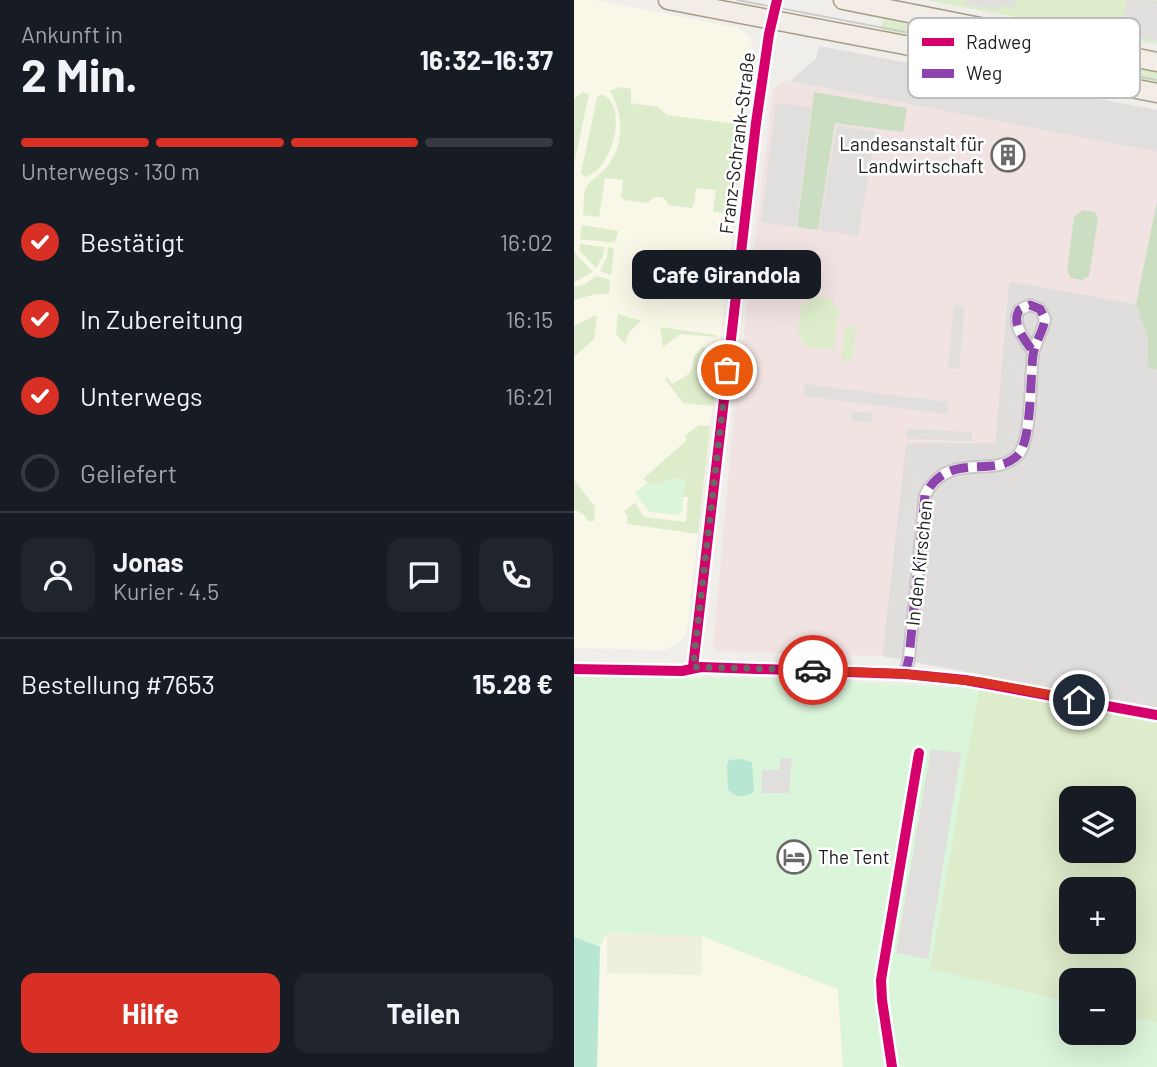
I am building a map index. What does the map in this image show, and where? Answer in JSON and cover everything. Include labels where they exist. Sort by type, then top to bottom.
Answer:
[{"type":"main road","points":[[668,0],[908,46]]},
{"type":"main road","points":[[844,0],[935,18]]},
{"type":"street","name":"Franz-Schrank-Straße","points":[[693,667],[756,123],[777,0]]},
{"type":"street","name":"In den Kirschen","points":[[905,674],[909,658],[925,495],[931,484],[949,471],[1000,463],[1017,457],[1026,439],[1033,352]]},
{"type":"street","points":[[574,669],[682,671],[693,667],[905,674],[981,682],[1157,715]]},
{"type":"shaded area","points":[[574,0],[596,0],[738,28],[750,37],[753,51],[687,631],[679,643],[665,650],[574,648]]},
{"type":"shaded area","points":[[965,0],[1016,0],[1014,8],[999,5],[998,10],[965,4]]},
{"type":"shaded area","points":[[1127,0],[1157,1],[1157,41],[1140,38],[1140,18],[1123,18]]},
{"type":"shaded area","points":[[819,46],[908,63],[908,98],[1094,98],[1157,110],[1157,152],[790,81],[816,59]]},
{"type":"shaded area","points":[[790,81],[1157,152],[1157,201],[1136,304],[1009,281],[995,443],[906,443],[882,656],[719,651],[713,647],[732,434],[773,90],[781,82]]},
{"type":"shaded area","points":[[776,103],[811,107],[796,227],[761,222]]},
{"type":"shaded area","points":[[837,125],[876,132],[858,236],[819,230]]},
{"type":"shaded area","points":[[1009,281],[1136,304],[1148,338],[1148,366],[1157,369],[1157,708],[882,656],[906,443],[995,443]]},
{"type":"shaded area","points":[[954,305],[965,306],[959,369],[948,368]]},
{"type":"shaded area","points":[[1015,363],[1026,364],[1024,391],[1012,390]]},
{"type":"shaded area","points":[[805,384],[948,402],[947,414],[803,396]]},
{"type":"shaded area","points":[[1012,404],[1023,405],[1020,440],[1009,439]]},
{"type":"shaded area","points":[[852,411],[873,413],[872,423],[851,421]]},
{"type":"shaded area","points":[[906,429],[972,432],[972,441],[906,439]]},
{"type":"shaded area","points":[[908,473],[920,474],[912,567],[900,566]]},
{"type":"shaded area","points":[[931,749],[961,753],[928,959],[896,953]]},
{"type":"shaded area","points":[[781,758],[792,758],[789,793],[761,793],[762,770],[779,770]]},
{"type":"shaded area","points":[[607,933],[702,936],[838,989],[843,1067],[597,1067],[600,947]]},
{"type":"green space","points":[[928,0],[1157,0],[1157,44],[1140,41],[1140,18],[1020,18]]},
{"type":"green space","points":[[801,15],[881,31],[884,15],[908,20],[908,39],[800,19]]},
{"type":"green space","points":[[1140,65],[1157,68],[1157,85],[1140,82]]},
{"type":"green space","points":[[620,87],[631,89],[631,103],[658,107],[667,115],[744,125],[734,214],[713,212],[716,190],[696,188],[694,205],[691,208],[668,205],[659,196],[648,203],[624,200],[621,197],[623,180],[605,178],[599,217],[583,215],[586,188],[606,168],[617,150],[620,120],[610,91]]},
{"type":"green space","points":[[583,92],[589,94],[574,164],[574,99]]},
{"type":"green space","points":[[814,92],[907,108],[903,132],[835,123],[818,230],[797,227]]},
{"type":"green space","points":[[601,94],[610,100],[615,111],[614,137],[603,163],[595,172],[585,177],[581,173],[597,98]]},
{"type":"green space","points":[[1157,201],[1157,369],[1154,369],[1148,366],[1148,338],[1136,304]]},
{"type":"green space","points":[[1083,210],[1095,212],[1098,219],[1089,276],[1082,280],[1071,278],[1067,271],[1074,217]]},
{"type":"green space","points":[[582,225],[618,231],[615,243],[580,239]]},
{"type":"green space","points":[[580,244],[604,247],[603,256],[596,268],[579,250]]},
{"type":"green space","points":[[608,247],[614,248],[611,275],[600,271],[607,257]]},
{"type":"green space","points":[[574,252],[593,272],[574,282]]},
{"type":"green space","points":[[596,276],[610,280],[609,294],[596,294],[574,300],[574,287],[585,284]]},
{"type":"green space","points":[[809,296],[833,299],[832,306],[839,307],[834,350],[803,346],[803,338],[798,337],[801,304],[808,305]]},
{"type":"green space","points":[[618,314],[641,321],[629,332],[625,344],[616,334]]},
{"type":"green space","points":[[597,317],[594,339],[574,357],[574,326]]},
{"type":"green space","points":[[845,326],[856,327],[852,361],[841,360]]},
{"type":"green space","points":[[660,327],[717,337],[680,334],[663,347]]},
{"type":"green space","points":[[703,347],[708,348],[705,370],[717,372],[713,406],[683,403],[665,379],[667,377],[672,384],[686,376],[693,367],[694,356]]},
{"type":"green space","points":[[699,425],[710,426],[698,534],[627,524],[628,516],[624,511],[635,503],[644,517],[686,522],[688,497],[683,497],[685,480],[657,485],[643,479],[687,440],[685,436]]},
{"type":"green space","points":[[670,478],[685,480],[682,512],[677,515],[650,512],[635,493],[647,483],[659,485]]},
{"type":"green space","points":[[574,480],[595,507],[594,521],[588,521],[574,509]]},
{"type":"green space","points":[[574,677],[784,678],[979,689],[930,969],[1059,1000],[1059,1045],[1136,1045],[1136,1018],[1157,1023],[1157,1067],[843,1067],[838,989],[702,936],[607,933],[600,947],[574,937]]},
{"type":"green space","points":[[979,689],[1157,721],[1157,1023],[1136,1018],[1136,968],[1059,968],[1059,1000],[930,969]]},
{"type":"green space","points":[[729,760],[752,762],[754,792],[744,796],[734,795],[728,790],[727,765]]},
{"type":"green space","points":[[607,933],[702,936],[701,975],[607,973]]},
{"type":"green space","points":[[574,937],[600,947],[597,1067],[574,1067]]},
{"type":"tram line","points":[[737,0],[908,33]]},
{"type":"tram line","points":[[1140,77],[1157,80]]},
{"type":"marked path","points":[[905,674],[909,658],[925,495],[935,481],[946,473],[997,465],[1018,455],[1023,447],[1028,423],[1033,355],[1045,319],[1040,309],[1030,305],[1019,310],[1017,321],[1020,332],[1033,352]]},
{"type":"cycle path","points":[[693,667],[756,123],[769,34],[777,0]]},
{"type":"cycle path","points":[[574,669],[682,671],[701,667],[905,674],[965,680],[1157,715]]},
{"type":"cycle path","points":[[892,1067],[881,980],[919,753]]},
{"type":"way so far","points":[[727,370],[693,667],[813,670]]},
{"type":"place","name":"Landesanstalt für Landwirtschaft","points":[[1008,155]]},
{"type":"place","name":"Cafe Girandola","points":[[727,370]]},
{"type":"place","name":"The Tent","points":[[794,857]]},
{"type":"route","points":[[813,670],[905,674],[981,682],[1079,700]]}]
